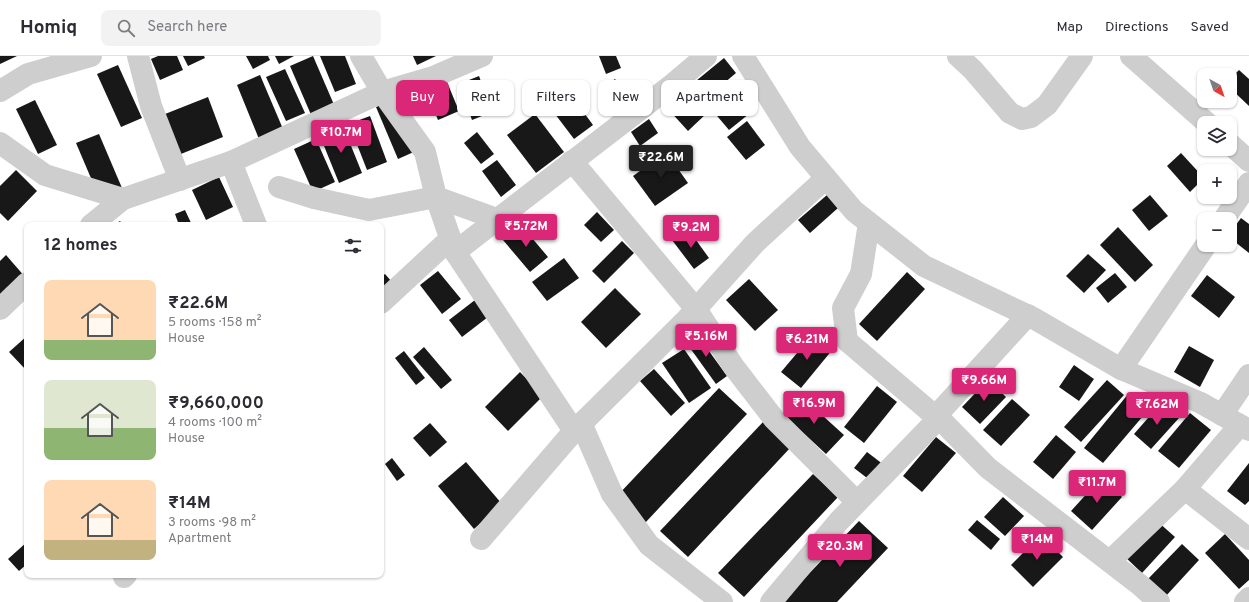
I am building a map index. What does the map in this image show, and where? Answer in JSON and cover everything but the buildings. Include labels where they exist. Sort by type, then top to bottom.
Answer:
[{"type":"street","points":[[0,91],[28,74],[90,56]]},
{"type":"street","points":[[138,56],[151,106],[180,180]]},
{"type":"street","points":[[361,56],[382,92],[425,152],[436,197],[452,245],[578,427],[612,494],[649,545],[722,602]]},
{"type":"street","points":[[95,222],[123,199],[231,162],[382,92],[433,76],[482,56]]},
{"type":"street","points":[[384,301],[452,245],[497,219],[673,84],[706,56]]},
{"type":"street","points":[[743,56],[800,147],[854,211],[924,266],[1028,315],[1121,369],[1201,403],[1237,423]]},
{"type":"street","points":[[958,56],[973,70],[1010,114],[1022,119],[1031,117],[1047,105],[1082,56]]},
{"type":"street","points":[[1131,56],[1199,116]]},
{"type":"street","points":[[0,143],[45,175],[123,199]]},
{"type":"street","points":[[1237,150],[1249,161]]},
{"type":"street","points":[[572,161],[696,309],[734,367],[774,419],[857,502]]},
{"type":"street","points":[[231,162],[255,222]]},
{"type":"street","points":[[481,538],[578,427],[696,309],[755,243],[826,178]]},
{"type":"street","points":[[1229,212],[1249,183]]},
{"type":"street","points":[[279,187],[314,198],[369,210],[436,197],[497,219]]},
{"type":"street","points":[[869,223],[861,274],[842,308],[848,341],[938,417],[988,468],[1110,561],[1148,598]]},
{"type":"street","points":[[1121,369],[1201,252]]},
{"type":"street","points":[[0,309],[24,290]]},
{"type":"street","points":[[771,602],[838,521],[938,417],[1028,315]]},
{"type":"street","points":[[1110,561],[1185,489],[1237,423],[1249,375]]},
{"type":"street","points":[[1185,489],[1249,539]]},
{"type":"street","points":[[1245,602],[1249,598]]}]
